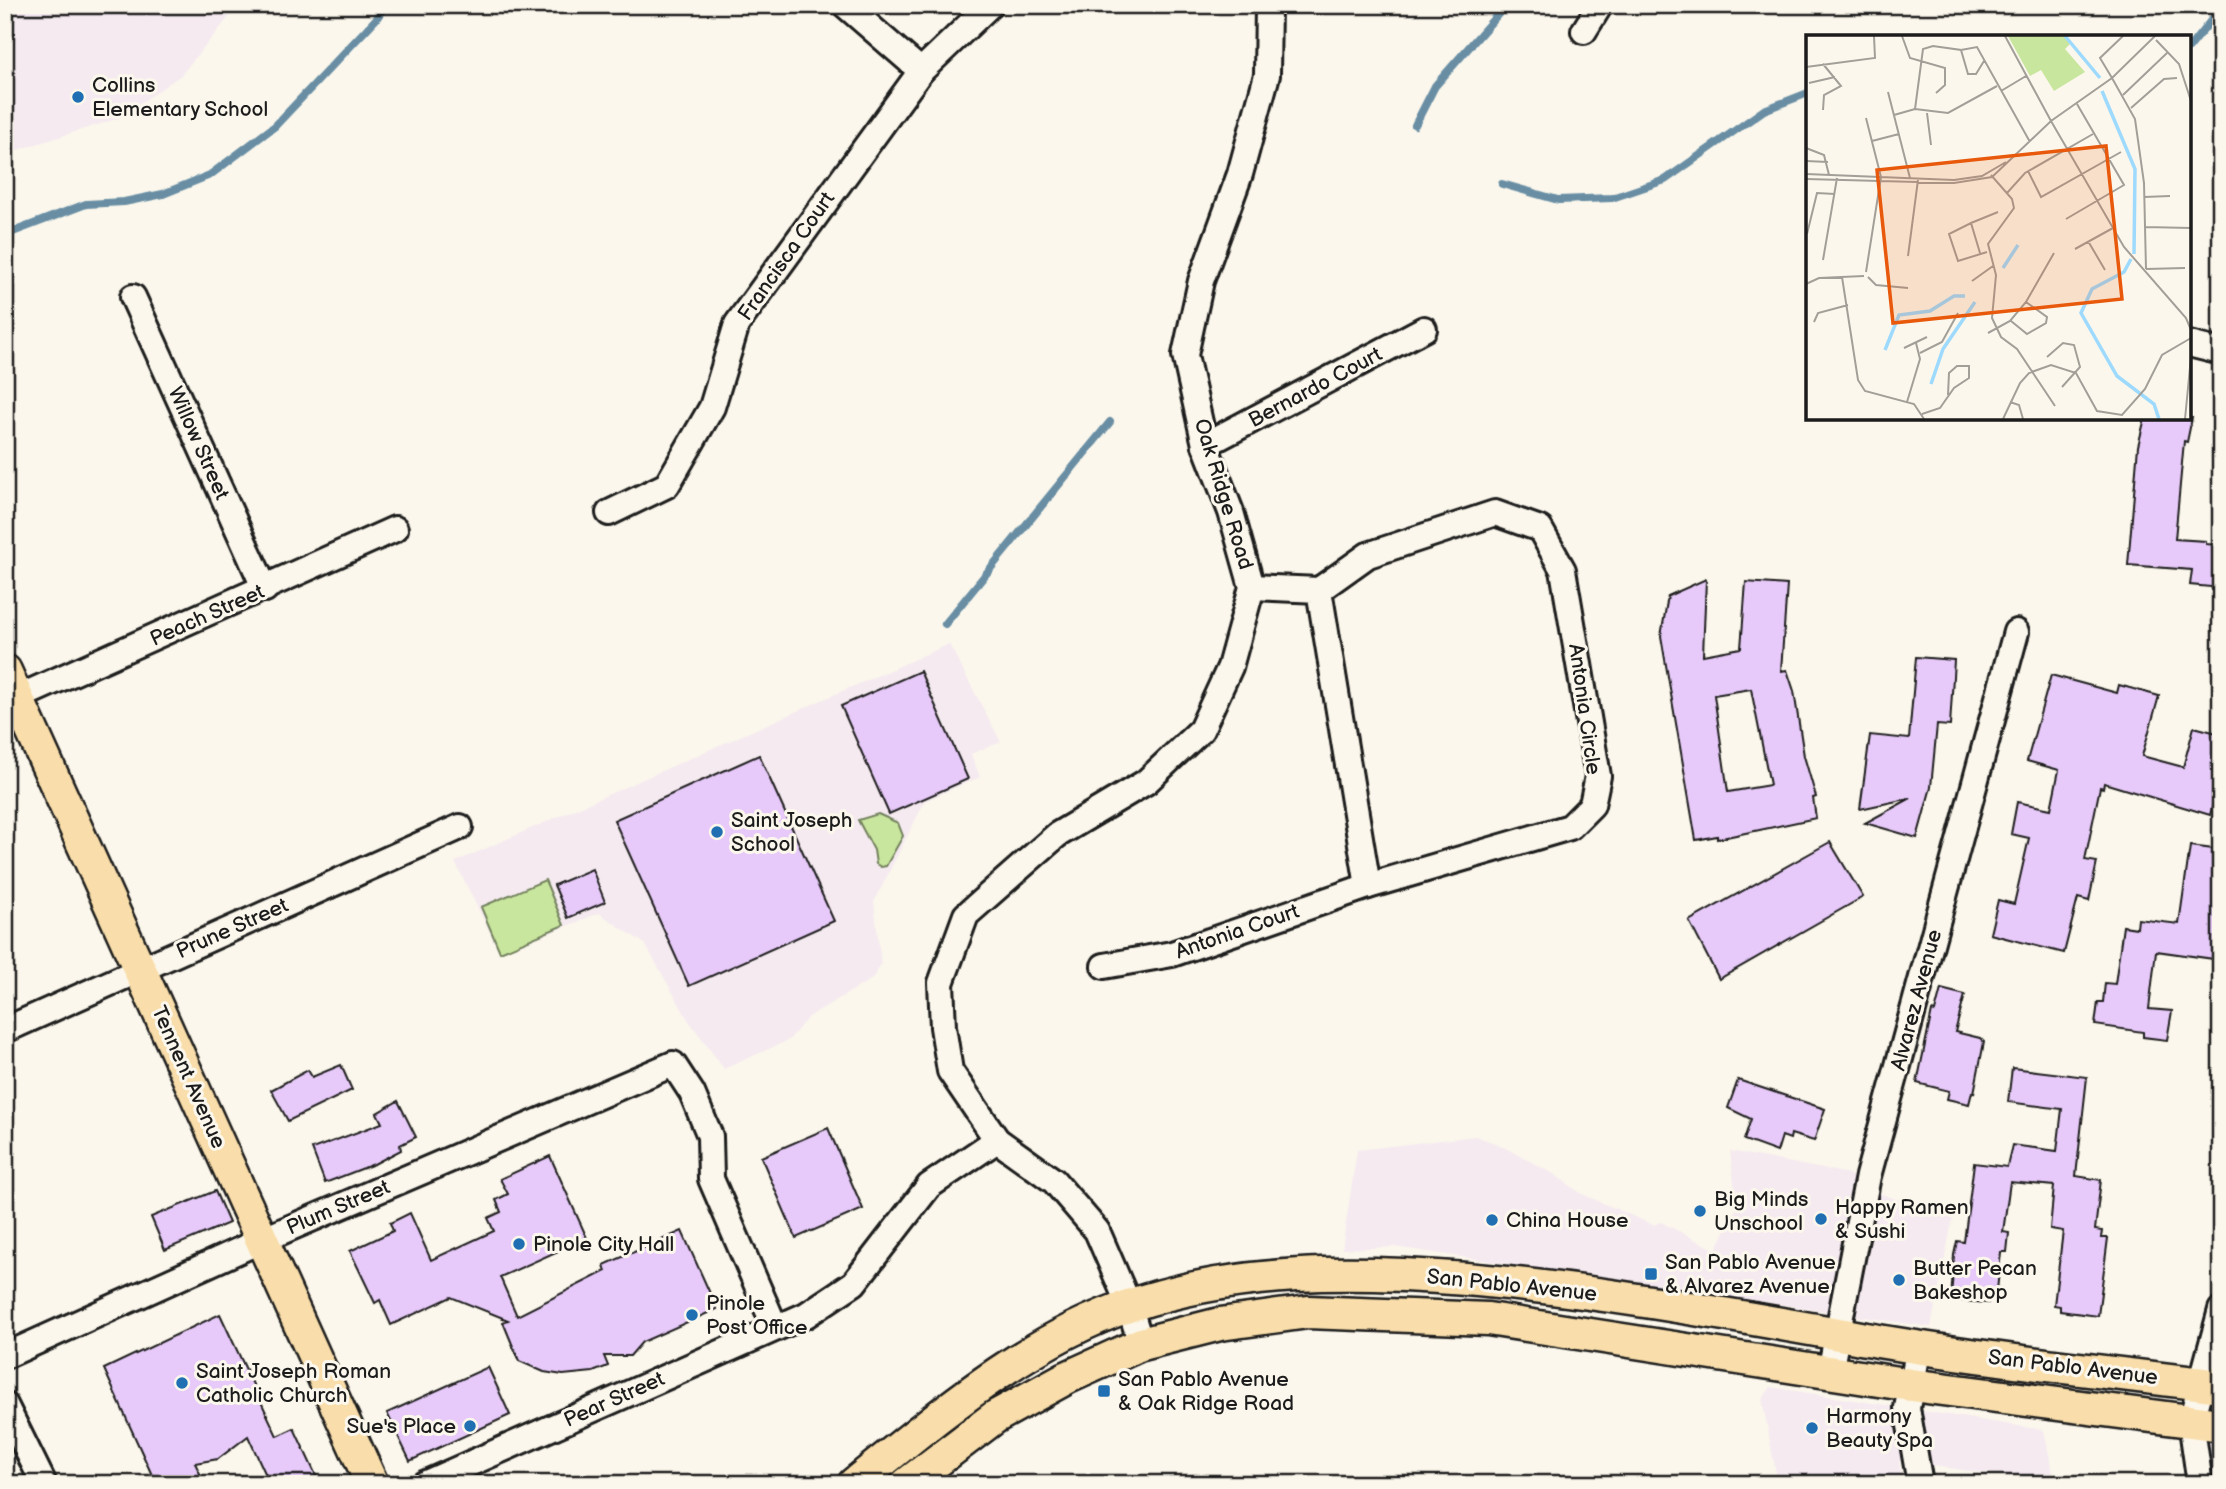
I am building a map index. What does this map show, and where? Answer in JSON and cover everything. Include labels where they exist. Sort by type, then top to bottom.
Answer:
[{"type":"main road","name":"Tennent Avenue","points":[[11,685],[372,1484]]},
{"type":"main road","name":"San Pablo Avenue","points":[[854,1484],[974,1389],[1050,1342],[1129,1306],[1214,1283],[1307,1273],[1378,1272],[1573,1290],[1707,1309],[1919,1347],[2211,1385]]},
{"type":"main road","name":"San Pablo Avenue","points":[[908,1484],[995,1417],[1066,1378],[1141,1344],[1220,1324],[1308,1312],[1488,1319],[1911,1385],[2206,1423]]},
{"type":"street","points":[[845,5],[921,71]]},
{"type":"street","name":"Francisca Court","points":[[609,513],[667,485],[712,407],[737,324],[921,71],[990,5]]},
{"type":"street","name":"Oak Ridge Road","points":[[1141,1344],[1129,1306],[1097,1231],[1054,1181],[997,1140],[950,1071],[943,1027],[941,983],[966,915],[1057,835],[1146,782],[1201,730],[1230,667],[1252,587],[1231,512],[1205,445],[1185,355],[1201,281],[1240,174],[1267,75],[1268,5]]},
{"type":"street","points":[[1584,31],[1600,5]]},
{"type":"street","name":"Willow Street","points":[[133,297],[265,589]]},
{"type":"street","name":"Bernardo Court","points":[[1205,445],[1424,329]]},
{"type":"street","points":[[2191,344],[2221,352]]},
{"type":"street","name":"Antonia Circle","points":[[1319,590],[1368,555],[1495,513],[1540,529],[1563,570],[1598,776],[1592,805],[1570,827],[1368,886]]},
{"type":"street","name":"Peach Street","points":[[11,685],[265,589],[395,529]]},
{"type":"street","points":[[1252,587],[1319,590],[1368,886]]},
{"type":"street","name":"Alvarez Avenue","points":[[1830,1372],[1868,1176],[2016,632]]},
{"type":"street","name":"Prune Street","points":[[5,1030],[460,827]]},
{"type":"street","name":"Antonia Court","points":[[1104,966],[1172,954],[1368,886]]},
{"type":"street","name":"Plum Street","points":[[5,1356],[262,1240],[673,1064],[692,1093],[710,1136],[711,1179],[775,1327]]},
{"type":"street","name":"Pear Street","points":[[424,1484],[806,1315],[854,1283],[929,1186],[997,1140]]},
{"type":"street","points":[[2200,1484],[2221,1310]]},
{"type":"street","points":[[1919,1347],[1907,1408],[1920,1484]]},
{"type":"street","points":[[5,1405],[44,1484]]},
{"type":"shaded area","name":"Collins Elementary School","points":[[5,5],[239,5],[181,75],[119,118],[5,154]]},
{"type":"shaded area","name":"Saint Joseph School","points":[[949,644],[1001,742],[971,754],[980,777],[925,801],[874,902],[881,964],[872,979],[808,1017],[789,1040],[724,1069],[689,1021],[645,944],[599,913],[500,953],[455,862]]},
{"type":"shaded area","points":[[1475,1136],[1498,1144],[1554,1174],[1582,1194],[1653,1225],[1661,1222],[1716,1250],[1737,1207],[1730,1151],[1849,1174],[1875,1192],[1953,1218],[1931,1327],[1394,1247],[1342,1249],[1357,1150]]},
{"type":"shaded area","points":[[1771,1387],[2044,1430],[2055,1483],[1899,1461],[1902,1484],[1778,1484],[1762,1399]]},
{"type":"shaded area","points":[[2204,1440],[2221,1442],[2221,1484],[2213,1484]]},
{"type":"green space","points":[[878,814],[898,823],[903,836],[886,866],[881,867],[876,864],[874,850],[858,820]]},
{"type":"green space","points":[[545,880],[564,925],[500,952],[481,907]]},
{"type":"building","points":[[2192,418],[2187,442],[2184,441],[2175,539],[2206,541],[2206,544],[2219,545],[2221,588],[2190,585],[2192,570],[2128,565],[2138,446],[2144,420]]},
{"type":"building","points":[[1706,579],[1703,655],[1741,648],[1746,582],[1787,585],[1781,671],[1787,670],[1794,691],[1804,756],[1816,797],[1813,798],[1816,818],[1717,839],[1717,836],[1696,840],[1661,636],[1668,596]],"holes":[[[1751,689],[1770,785],[1728,792],[1714,695]]]},
{"type":"building","points":[[1916,657],[1954,660],[1950,726],[1937,725],[1931,787],[1917,838],[1865,823],[1911,798],[1860,809],[1870,735],[1909,739]]},
{"type":"building","points":[[920,671],[968,779],[889,814],[841,706]]},
{"type":"building","points":[[2051,675],[2117,693],[2119,685],[2159,696],[2142,756],[2183,767],[2194,727],[2221,734],[2221,775],[2210,815],[2104,783],[2103,788],[2100,787],[2085,860],[2097,862],[2089,901],[2078,898],[2064,953],[1990,934],[1998,900],[2014,904],[2029,838],[2011,834],[2017,802],[2051,809],[2059,770],[2027,761]]},
{"type":"building","points":[[759,755],[834,921],[689,986],[614,820]]},
{"type":"building","points":[[1830,842],[1863,897],[1719,979],[1689,921]]},
{"type":"building","points":[[2190,846],[2221,850],[2221,960],[2156,951],[2149,1009],[2172,1011],[2167,1040],[2143,1037],[2143,1032],[2095,1025],[2098,1002],[2103,1002],[2105,983],[2115,984],[2123,926],[2137,928],[2138,919],[2179,924]]},
{"type":"building","points":[[592,869],[605,902],[568,918],[554,885]]},
{"type":"building","points":[[1941,989],[1965,995],[1955,1032],[1980,1038],[1984,1042],[1974,1093],[1972,1092],[1969,1104],[1947,1099],[1949,1091],[1917,1083],[1932,1011],[1935,1012]]},
{"type":"building","points":[[341,1065],[352,1090],[288,1121],[271,1090],[308,1070],[312,1077]]},
{"type":"building","points":[[2012,1068],[2087,1077],[2076,1176],[2101,1180],[2095,1230],[2102,1231],[2101,1238],[2108,1238],[2098,1316],[2060,1311],[2060,1306],[2054,1305],[2063,1231],[2050,1229],[2054,1186],[2010,1182],[2003,1232],[2009,1233],[2007,1252],[2001,1252],[1996,1300],[1988,1299],[1988,1303],[1951,1300],[1954,1255],[1957,1241],[1964,1242],[1974,1163],[2007,1167],[2012,1145],[2057,1151],[2062,1109],[2008,1102]]},
{"type":"building","points":[[1738,1080],[1825,1109],[1814,1141],[1791,1134],[1790,1139],[1782,1136],[1777,1152],[1744,1140],[1751,1119],[1728,1108]]},
{"type":"building","points":[[398,1101],[416,1137],[400,1145],[401,1150],[374,1164],[325,1183],[312,1149],[382,1123],[377,1113]]},
{"type":"building","points":[[828,1128],[863,1209],[796,1238],[761,1157]]},
{"type":"building","points":[[550,1156],[587,1238],[500,1277],[517,1316],[606,1271],[604,1265],[682,1231],[717,1309],[642,1342],[630,1356],[604,1356],[608,1366],[593,1372],[563,1375],[544,1372],[519,1361],[503,1322],[508,1320],[451,1297],[391,1325],[380,1300],[375,1303],[350,1251],[393,1231],[390,1223],[410,1213],[431,1260],[494,1231],[488,1218],[501,1212],[496,1200],[508,1194],[500,1179]]},
{"type":"building","points":[[215,1191],[229,1223],[165,1250],[151,1217]]},
{"type":"building","name":"Saint Joseph Roman Catholic Church","points":[[220,1314],[277,1436],[294,1428],[320,1484],[270,1484],[248,1436],[218,1459],[195,1463],[205,1484],[156,1484],[104,1369]]},
{"type":"building","points":[[488,1367],[510,1415],[410,1461],[387,1413]]},
{"type":"waterway","points":[[5,235],[86,204],[124,202],[163,194],[210,175],[275,126],[377,18],[385,5]]},
{"type":"waterway","points":[[1415,125],[1435,86],[1506,5]]},
{"type":"waterway","points":[[2191,46],[2221,8]]},
{"type":"waterway","points":[[1502,184],[1558,200],[1612,198],[1665,180],[1764,110],[1806,94]]},
{"type":"waterway","points":[[945,624],[1110,422]]},
{"type":"place","name":"Collins Elementary School","points":[[78,97]]},
{"type":"place","name":"Saint Joseph School","points":[[717,832]]},
{"type":"place","name":"Big Minds Unschool","points":[[1700,1211]]},
{"type":"place","name":"Happy Ramen & Sushi","points":[[1821,1219]]},
{"type":"place","name":"China House","points":[[1492,1220]]},
{"type":"place","name":"Pinole City Hall","points":[[519,1244]]},
{"type":"place","name":"San Pablo Avenue & Alvarez Avenue","points":[[1651,1274]]},
{"type":"place","name":"Butter Pecan Bakeshop","points":[[1899,1280]]},
{"type":"place","name":"Pinole Post Office","points":[[692,1315]]},
{"type":"place","name":"Saint Joseph Roman Catholic Church","points":[[182,1383]]},
{"type":"place","name":"San Pablo Avenue & Oak Ridge Road","points":[[1104,1391]]},
{"type":"place","name":"Sue's Place","points":[[470,1426]]},
{"type":"place","name":"Harmony Beauty Spa","points":[[1812,1428]]}]
